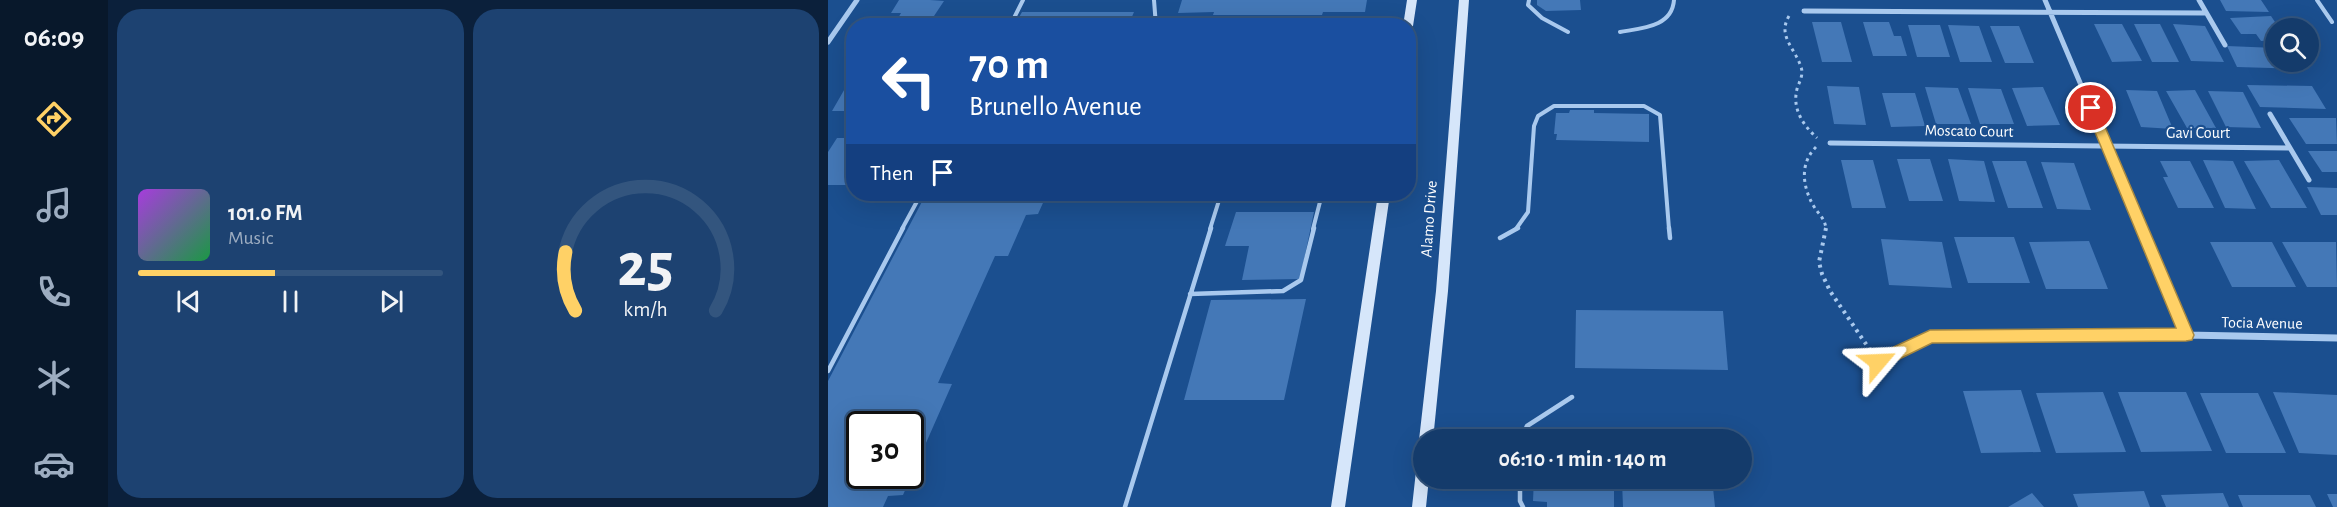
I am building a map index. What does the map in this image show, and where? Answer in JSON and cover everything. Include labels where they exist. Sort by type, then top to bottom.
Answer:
[{"type":"main road","points":[[1409,18],[1412,0]]},
{"type":"main road","name":"Alamo Drive","points":[[1427,429],[1442,291],[1464,0]]},
{"type":"main road","points":[[1338,507],[1383,201]]},
{"type":"main road","points":[[1419,507],[1421,489]]},
{"type":"street","points":[[828,42],[857,0]]},
{"type":"street","points":[[2045,0],[2186,335]]},
{"type":"street","points":[[2199,0],[2225,45]]},
{"type":"street","points":[[1804,11],[2206,13]]},
{"type":"street","points":[[2270,114],[2309,180]]},
{"type":"street","name":"Moscato Court","points":[[1830,143],[2107,146]]},
{"type":"street","name":"Gavi Court","points":[[2107,146],[2290,148]]},
{"type":"street","name":"Tocia Avenue","points":[[1878,362],[1930,336],[2186,335],[2337,338]]},
{"type":"lane","points":[[1014,18],[1023,0]]},
{"type":"lane","points":[[1154,0],[1155,18]]},
{"type":"lane","points":[[1529,0],[1528,5],[1535,14],[1568,32]]},
{"type":"lane","points":[[1620,32],[1665,21],[1672,16],[1675,8],[1674,0]]},
{"type":"lane","points":[[2317,0],[2332,22]]},
{"type":"lane","points":[[1500,238],[1520,227],[1528,212],[1534,126],[1545,110],[1554,106],[1644,106],[1660,116],[1670,238]]},
{"type":"lane","points":[[828,371],[917,201]]},
{"type":"lane","points":[[1125,507],[1219,201]]},
{"type":"lane","points":[[1190,294],[1283,291],[1297,284],[1301,280],[1320,201]]},
{"type":"lane","points":[[1526,429],[1572,398]]},
{"type":"lane","points":[[1520,489],[1520,501],[1523,507]]},
{"type":"path","points":[[1804,11],[1789,16],[1784,25],[1788,44],[1801,67],[1802,74],[1795,107],[1807,129],[1816,138],[1830,143]]},
{"type":"path","points":[[1830,143],[1815,147],[1808,154],[1803,171],[1805,189],[1814,208],[1824,219],[1826,232],[1819,254],[1820,270],[1835,300],[1846,312],[1878,362]]},
{"type":"building","points":[[899,0],[944,1],[933,18],[898,18],[901,13],[891,13]]},
{"type":"building","points":[[1182,0],[1367,0],[1365,12],[1323,12],[1322,15],[1213,15],[1214,12],[1178,13]]},
{"type":"building","points":[[1537,0],[1580,0],[1581,10],[1546,11],[1537,5]]},
{"type":"building","points":[[2220,0],[2261,0],[2269,12],[2226,11]]},
{"type":"building","points":[[1022,12],[1134,12],[1131,18],[1019,18]]},
{"type":"building","points":[[2271,16],[2272,18],[2265,18],[2265,41],[2261,41],[2256,34],[2241,34],[2230,18]]},
{"type":"building","points":[[1812,22],[1841,22],[1852,62],[1822,62]]},
{"type":"building","points":[[1863,22],[1889,22],[1894,36],[1901,36],[1907,56],[1873,56]]},
{"type":"building","points":[[2094,24],[2122,24],[2142,61],[2112,62]]},
{"type":"building","points":[[2134,24],[2160,24],[2179,62],[2152,62]]},
{"type":"building","points":[[2173,24],[2205,26],[2224,62],[2191,61]]},
{"type":"building","points":[[1908,25],[1940,25],[1950,57],[1917,57]]},
{"type":"building","points":[[1948,25],[1979,26],[1992,62],[1960,62]]},
{"type":"building","points":[[1990,26],[2019,26],[2034,63],[2005,63]]},
{"type":"building","points":[[2227,46],[2265,48],[2265,68],[2237,67]]},
{"type":"building","points":[[2247,85],[2312,86],[2326,109],[2260,107]]},
{"type":"building","points":[[1827,86],[1859,87],[1866,125],[1834,124]]},
{"type":"building","points":[[846,87],[846,111],[832,111]]},
{"type":"building","points":[[1925,87],[1958,88],[1971,124],[1936,124]]},
{"type":"building","points":[[2043,87],[2060,125],[2027,126],[2012,88]]},
{"type":"building","points":[[1968,88],[2001,89],[2014,124],[1980,124]]},
{"type":"building","points":[[2126,90],[2157,91],[2173,129],[2141,127]]},
{"type":"building","points":[[2195,90],[2216,128],[2187,128],[2166,91]]},
{"type":"building","points":[[2208,91],[2243,92],[2261,128],[2226,127]]},
{"type":"building","points":[[1882,93],[1915,93],[1925,126],[1891,127]]},
{"type":"building","points":[[1570,110],[1649,114],[1649,142],[1556,140],[1557,134],[1554,134],[1556,113],[1569,113]]},
{"type":"building","points":[[2289,118],[2336,118],[2337,144],[2306,144]]},
{"type":"building","points":[[837,138],[846,138],[846,185],[828,185],[828,152]]},
{"type":"building","points":[[2308,151],[2337,151],[2337,172],[2322,172]]},
{"type":"building","points":[[1897,159],[1930,159],[1943,201],[1909,201]]},
{"type":"building","points":[[1948,159],[1984,161],[1995,202],[1959,201]]},
{"type":"building","points":[[1841,160],[1873,160],[1886,208],[1852,208]]},
{"type":"building","points":[[2203,160],[2233,161],[2256,209],[2225,208]]},
{"type":"building","points":[[2279,160],[2307,208],[2271,208],[2244,161]]},
{"type":"building","points":[[1992,161],[2026,161],[2043,208],[2008,208]]},
{"type":"building","points":[[2160,161],[2190,161],[2214,208],[2178,208],[2163,177],[2168,177]]},
{"type":"building","points":[[2041,162],[2074,163],[2091,210],[2057,209]]},
{"type":"building","points":[[2307,187],[2337,188],[2337,215],[2321,215]]},
{"type":"building","points":[[922,201],[1044,201],[1038,214],[1026,215],[1008,256],[995,256],[938,383],[952,384],[924,447],[924,411],[846,411],[846,489],[906,489],[903,495],[888,496],[883,507],[828,507],[828,381]]},
{"type":"building","points":[[1236,212],[1314,212],[1300,279],[1242,280],[1249,246],[1225,246]]},
{"type":"building","points":[[1954,237],[2014,237],[2030,283],[1968,283]]},
{"type":"building","points":[[1881,239],[1942,242],[1952,288],[1889,285]]},
{"type":"building","points":[[2089,241],[2108,289],[2046,289],[2029,242]]},
{"type":"building","points":[[2210,242],[2272,242],[2296,287],[2232,287]]},
{"type":"building","points":[[2282,242],[2336,242],[2337,287],[2307,287]]},
{"type":"building","points":[[1306,299],[1284,400],[1184,400],[1211,300]]},
{"type":"building","points":[[1576,310],[1723,311],[1728,370],[1575,368]]},
{"type":"building","points":[[2021,390],[2041,452],[1981,453],[1963,391]]},
{"type":"building","points":[[2103,392],[2126,452],[2056,453],[2036,393]]},
{"type":"building","points":[[2118,392],[2186,392],[2212,451],[2141,452]]},
{"type":"building","points":[[2273,392],[2337,395],[2337,455],[2299,453]]},
{"type":"building","points":[[2200,393],[2258,393],[2286,453],[2226,453]]},
{"type":"building","points":[[1534,489],[1614,489],[1614,507],[1547,507],[1547,502],[1533,501]]},
{"type":"building","points":[[1622,489],[1713,489],[1715,507],[1623,507]]},
{"type":"building","points":[[2144,491],[2150,507],[2078,507],[2073,494]]},
{"type":"building","points":[[2032,493],[2044,507],[2008,507]]},
{"type":"building","points":[[2223,493],[2229,507],[2166,507],[2161,495]]},
{"type":"building","points":[[2327,494],[2337,494],[2337,507],[2333,507]]},
{"type":"building","points":[[2238,495],[2310,495],[2316,507],[2243,507]]},
{"type":"route","points":[[1878,362],[1930,336],[2186,335],[2091,108]]}]
